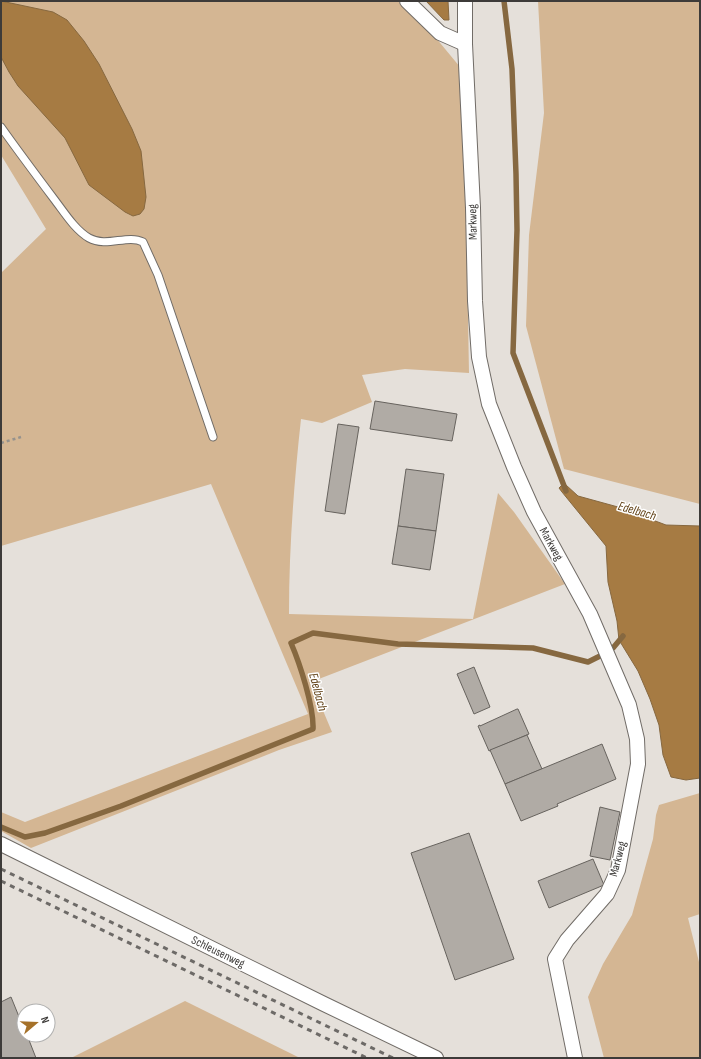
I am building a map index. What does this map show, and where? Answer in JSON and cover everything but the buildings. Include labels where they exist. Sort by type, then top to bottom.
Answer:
[{"type":"street","points":[[407,1],[440,33],[465,44]]},
{"type":"street","name":"Markweg","points":[[465,1],[465,44],[473,208],[474,301],[479,357],[489,404],[534,512],[590,614],[629,705],[637,739],[638,764],[618,870],[607,894],[567,940],[555,959],[575,1058]]},
{"type":"street","name":"Schleusenweg","points":[[1,844],[436,1058]]},
{"type":"lane","points":[[1,127],[63,210],[84,234],[89,238],[102,242],[137,239],[143,242],[158,275],[213,437]]},
{"type":"path","points":[[1,443],[21,437]]},
{"type":"shaded area","points":[[1,1],[398,1],[436,38],[460,67],[466,209],[469,373],[405,369],[362,375],[372,402],[322,423],[301,419],[292,516],[289,614],[473,619],[498,493],[514,512],[565,584],[311,682],[332,732],[279,750],[31,848],[1,831],[1,812],[25,822],[308,714],[211,484],[1,546],[1,273],[46,229],[1,155]]},
{"type":"shaded area","points":[[1,1],[53,12],[67,20],[84,41],[99,64],[132,129],[141,151],[146,197],[144,209],[140,214],[133,216],[125,212],[89,185],[65,138],[18,86],[1,57]]},
{"type":"shaded area","points":[[426,1],[448,1],[449,20],[444,20]]},
{"type":"shaded area","points":[[538,1],[700,1],[700,504],[564,469],[526,326],[529,235],[544,113]]},
{"type":"shaded area","points":[[562,485],[566,485],[578,496],[618,507],[666,525],[700,526],[700,778],[686,780],[671,777],[663,755],[659,725],[650,699],[638,671],[619,640],[617,621],[608,582],[606,546],[559,488]]},
{"type":"shaded area","points":[[700,793],[700,914],[688,918],[700,966],[700,1058],[604,1058],[588,997],[603,964],[632,915],[653,839],[656,815],[659,805]]},
{"type":"shaded area","points":[[185,1001],[300,1058],[71,1058]]},
{"type":"waterway","points":[[504,1],[512,69],[516,174],[517,230],[513,353],[566,491]]},
{"type":"waterway","name":"Edelbach","points":[[1,827],[25,837],[45,833],[121,806],[313,729],[309,698],[291,643],[313,633],[398,644],[533,648],[588,662],[600,656]]},
{"type":"waterway","name":"Edelbach","points":[[613,648],[623,636]]},
{"type":"railway","points":[[1,869],[393,1058]]},
{"type":"railway","points":[[1,881],[367,1058]]}]
